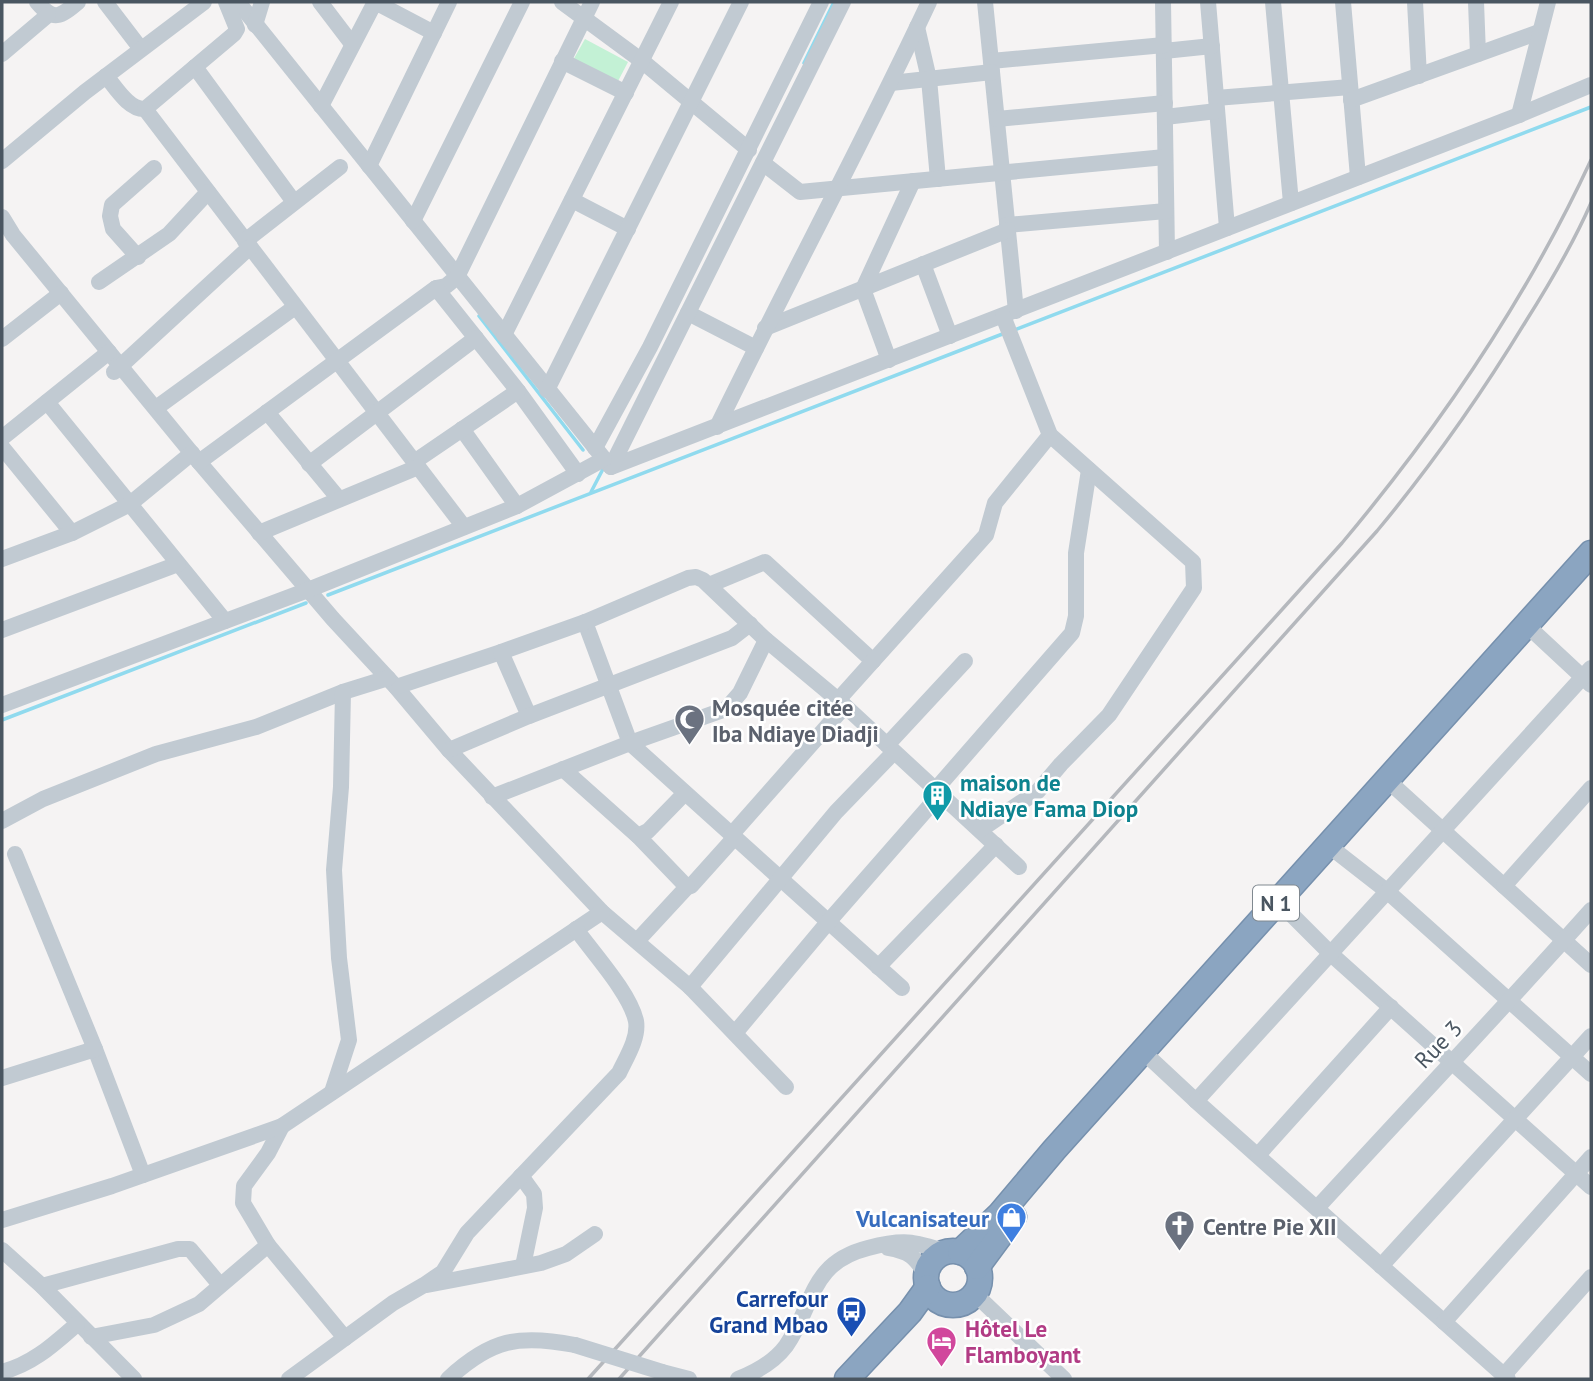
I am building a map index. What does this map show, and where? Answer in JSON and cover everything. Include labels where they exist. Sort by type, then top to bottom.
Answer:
[{"type":"highway","name":"N 1","points":[[961,1257],[1591,553]]},
{"type":"highway","name":"N 1","points":[[847,1379],[910,1312],[927,1281],[935,1258],[961,1257],[1007,1224],[1591,571]]},
{"type":"highway","points":[[869,1379],[920,1324],[946,1304],[965,1302],[975,1294],[979,1282],[961,1257]]},
{"type":"highway","points":[[927,1281],[934,1298],[946,1304]]},
{"type":"street","points":[[37,2],[48,15]]},
{"type":"street","points":[[2,54],[48,15],[64,14],[78,2]]},
{"type":"street","points":[[105,2],[141,49]]},
{"type":"street","points":[[2,161],[106,76],[204,2]]},
{"type":"street","points":[[106,76],[131,105],[140,110],[145,109],[237,29],[226,2]]},
{"type":"street","points":[[238,2],[413,222],[448,282],[476,338],[578,474]]},
{"type":"street","points":[[256,25],[262,2]]},
{"type":"street","points":[[320,2],[352,44]]},
{"type":"street","points":[[321,106],[375,2],[434,33]]},
{"type":"street","points":[[369,166],[449,2]]},
{"type":"street","points":[[413,222],[522,2]]},
{"type":"street","points":[[562,2],[642,61],[749,150]]},
{"type":"street","points":[[2,559],[72,533],[130,504],[195,457],[268,412],[448,282],[592,2]]},
{"type":"street","points":[[504,335],[671,2]]},
{"type":"street","points":[[547,390],[741,2]]},
{"type":"street","points":[[603,458],[656,335],[821,2]]},
{"type":"street","points":[[603,458],[688,313],[843,2]]},
{"type":"street","points":[[717,427],[891,83],[929,2]]},
{"type":"street","points":[[980,830],[1038,791],[1109,715],[1194,587],[1193,562],[1050,435],[1008,321],[1008,228],[986,2]]},
{"type":"street","points":[[1163,2],[1167,252]]},
{"type":"street","points":[[1208,2],[1227,228]]},
{"type":"street","points":[[1273,2],[1291,203]]},
{"type":"street","points":[[1343,2],[1358,177]]},
{"type":"street","points":[[1415,2],[1419,76]]},
{"type":"street","points":[[1476,2],[1478,54]]},
{"type":"street","points":[[1520,115],[1548,2]]},
{"type":"street","points":[[917,27],[929,79],[939,179]]},
{"type":"street","points":[[997,119],[1165,110],[1217,105],[1281,93],[1351,93],[1419,76],[1539,32]]},
{"type":"street","points":[[891,83],[992,67],[1164,48],[1212,46]]},
{"type":"street","points":[[562,61],[626,93]]},
{"type":"street","points":[[195,67],[294,202]]},
{"type":"street","points":[[2,705],[308,590],[517,506],[603,458],[717,427],[950,336],[1008,321],[1167,252],[1591,85]]},
{"type":"street","points":[[145,109],[464,527]]},
{"type":"street","points":[[763,163],[800,192],[1165,158]]},
{"type":"street","points":[[118,369],[247,244],[294,202],[340,167]]},
{"type":"street","points":[[138,257],[113,229],[110,216],[112,205],[154,168]]},
{"type":"street","points":[[888,360],[863,289],[913,181]]},
{"type":"street","points":[[99,282],[169,234],[208,192]]},
{"type":"street","points":[[572,200],[628,229]]},
{"type":"street","points":[[765,328],[1008,228],[1166,211]]},
{"type":"street","points":[[2,217],[7,240],[61,293],[110,352],[118,369],[156,408],[259,533],[449,750],[602,912],[690,986],[786,1087]]},
{"type":"street","points":[[923,264],[950,336]]},
{"type":"street","points":[[448,282],[504,335],[603,458]]},
{"type":"street","points":[[2,339],[61,293]]},
{"type":"street","points":[[156,408],[295,307]]},
{"type":"street","points":[[688,313],[756,348]]},
{"type":"street","points":[[309,464],[476,338]]},
{"type":"street","points":[[2,438],[110,352]]},
{"type":"street","points":[[259,533],[416,464],[518,391]]},
{"type":"street","points":[[47,402],[226,621]]},
{"type":"street","points":[[268,412],[339,499]]},
{"type":"street","points":[[462,429],[517,506]]},
{"type":"street","points":[[637,941],[687,887],[691,886],[842,703],[873,661],[986,535],[995,503],[1050,435]]},
{"type":"street","points":[[2,447],[72,533]]},
{"type":"street","points":[[735,1033],[1072,633],[1076,616],[1076,553],[1090,470]]},
{"type":"street","points":[[709,585],[765,562],[873,661]]},
{"type":"street","points":[[2,630],[178,564]]},
{"type":"street","points":[[2,821],[43,799],[156,754],[256,727],[344,692],[392,682],[501,652],[585,622],[696,577],[709,585],[766,640],[842,703],[1019,867]]},
{"type":"street","points":[[585,622],[630,743],[902,988]]},
{"type":"street","points":[[449,750],[529,716],[732,638],[750,624]]},
{"type":"street","points":[[1196,1101],[1443,830],[1589,677],[1534,632]]},
{"type":"street","points":[[492,797],[726,709],[740,693],[766,640]]},
{"type":"street","points":[[501,652],[529,716]]},
{"type":"street","points":[[690,986],[965,661]]},
{"type":"street","points":[[332,1091],[349,1040],[339,958],[334,870],[341,787],[344,692]]},
{"type":"street","points":[[564,769],[638,836],[687,887]]},
{"type":"street","points":[[1396,788],[1591,965]]},
{"type":"street","points":[[1504,886],[1591,788]]},
{"type":"street","points":[[638,836],[648,831],[685,793]]},
{"type":"street","points":[[878,967],[996,845]]},
{"type":"street","points":[[1338,853],[1388,892],[1591,1074]]},
{"type":"street","points":[[15,854],[143,1175]]},
{"type":"street","points":[[1287,910],[1331,954],[1591,1187]]},
{"type":"street","name":"Rue 3","points":[[1317,1208],[1591,910]]},
{"type":"street","points":[[2,1220],[143,1175],[282,1126],[602,912]]},
{"type":"street","points":[[289,1379],[393,1303],[443,1272],[467,1233],[619,1073],[633,1043],[636,1022],[622,991],[576,929]]},
{"type":"street","points":[[1258,1155],[1391,1007]]},
{"type":"street","points":[[1381,1266],[1591,1036]]},
{"type":"street","points":[[348,1048],[360,1072]]},
{"type":"street","points":[[2,1078],[95,1049]]},
{"type":"street","points":[[1152,1060],[1506,1377],[1591,1277]]},
{"type":"street","points":[[282,1126],[268,1153],[244,1186],[243,1203],[268,1245],[345,1338]]},
{"type":"street","points":[[1444,1322],[1591,1157]]},
{"type":"street","points":[[521,1176],[534,1194],[535,1208],[523,1266]]},
{"type":"street","points":[[424,1286],[523,1266],[566,1254],[595,1234]]},
{"type":"street","points":[[738,1379],[756,1372],[785,1347],[817,1283],[838,1259],[850,1252],[903,1241],[923,1244],[961,1257]]},
{"type":"street","points":[[91,1337],[154,1325],[200,1304],[268,1245]]},
{"type":"street","points":[[875,1246],[906,1252],[915,1258],[927,1281]]},
{"type":"street","points":[[42,1286],[177,1249],[190,1249],[220,1285]]},
{"type":"street","points":[[2,1250],[42,1286],[91,1337],[123,1376]]},
{"type":"street","points":[[975,1294],[1064,1379]]},
{"type":"street","points":[[12,1373],[40,1355],[78,1324]]},
{"type":"street","points":[[448,1379],[480,1353],[502,1344],[527,1339],[575,1345],[689,1379]]},
{"type":"green space","points":[[585,39],[628,62],[616,85],[572,62]]},
{"type":"waterway","points":[[804,63],[834,2]]},
{"type":"waterway","points":[[1012,331],[1591,107]]},
{"type":"waterway","points":[[479,316],[583,450]]},
{"type":"waterway","points":[[328,595],[1005,333]]},
{"type":"waterway","points":[[591,492],[603,469]]},
{"type":"waterway","points":[[2,720],[306,603]]},
{"type":"railway","points":[[588,1379],[1342,543],[1414,453],[1479,360],[1539,262],[1591,160]]},
{"type":"railway","points":[[619,1379],[1377,531],[1436,455],[1491,376],[1552,278],[1591,203]]},
{"type":"place","name":"Mosquée citée Iba Ndiaye Diadji","points":[[689,747]]},
{"type":"place","name":"maison de Ndiaye Fama Diop","points":[[937,822]]},
{"type":"place","name":"Vulcanisateur","points":[[1012,1245]]},
{"type":"place","name":"Centre Pie XII","points":[[1180,1253]]},
{"type":"place","name":"Carrefour Grand Mbao","points":[[851,1338]]},
{"type":"place","name":"Hôtel Le Flamboyant","points":[[942,1368]]}]
